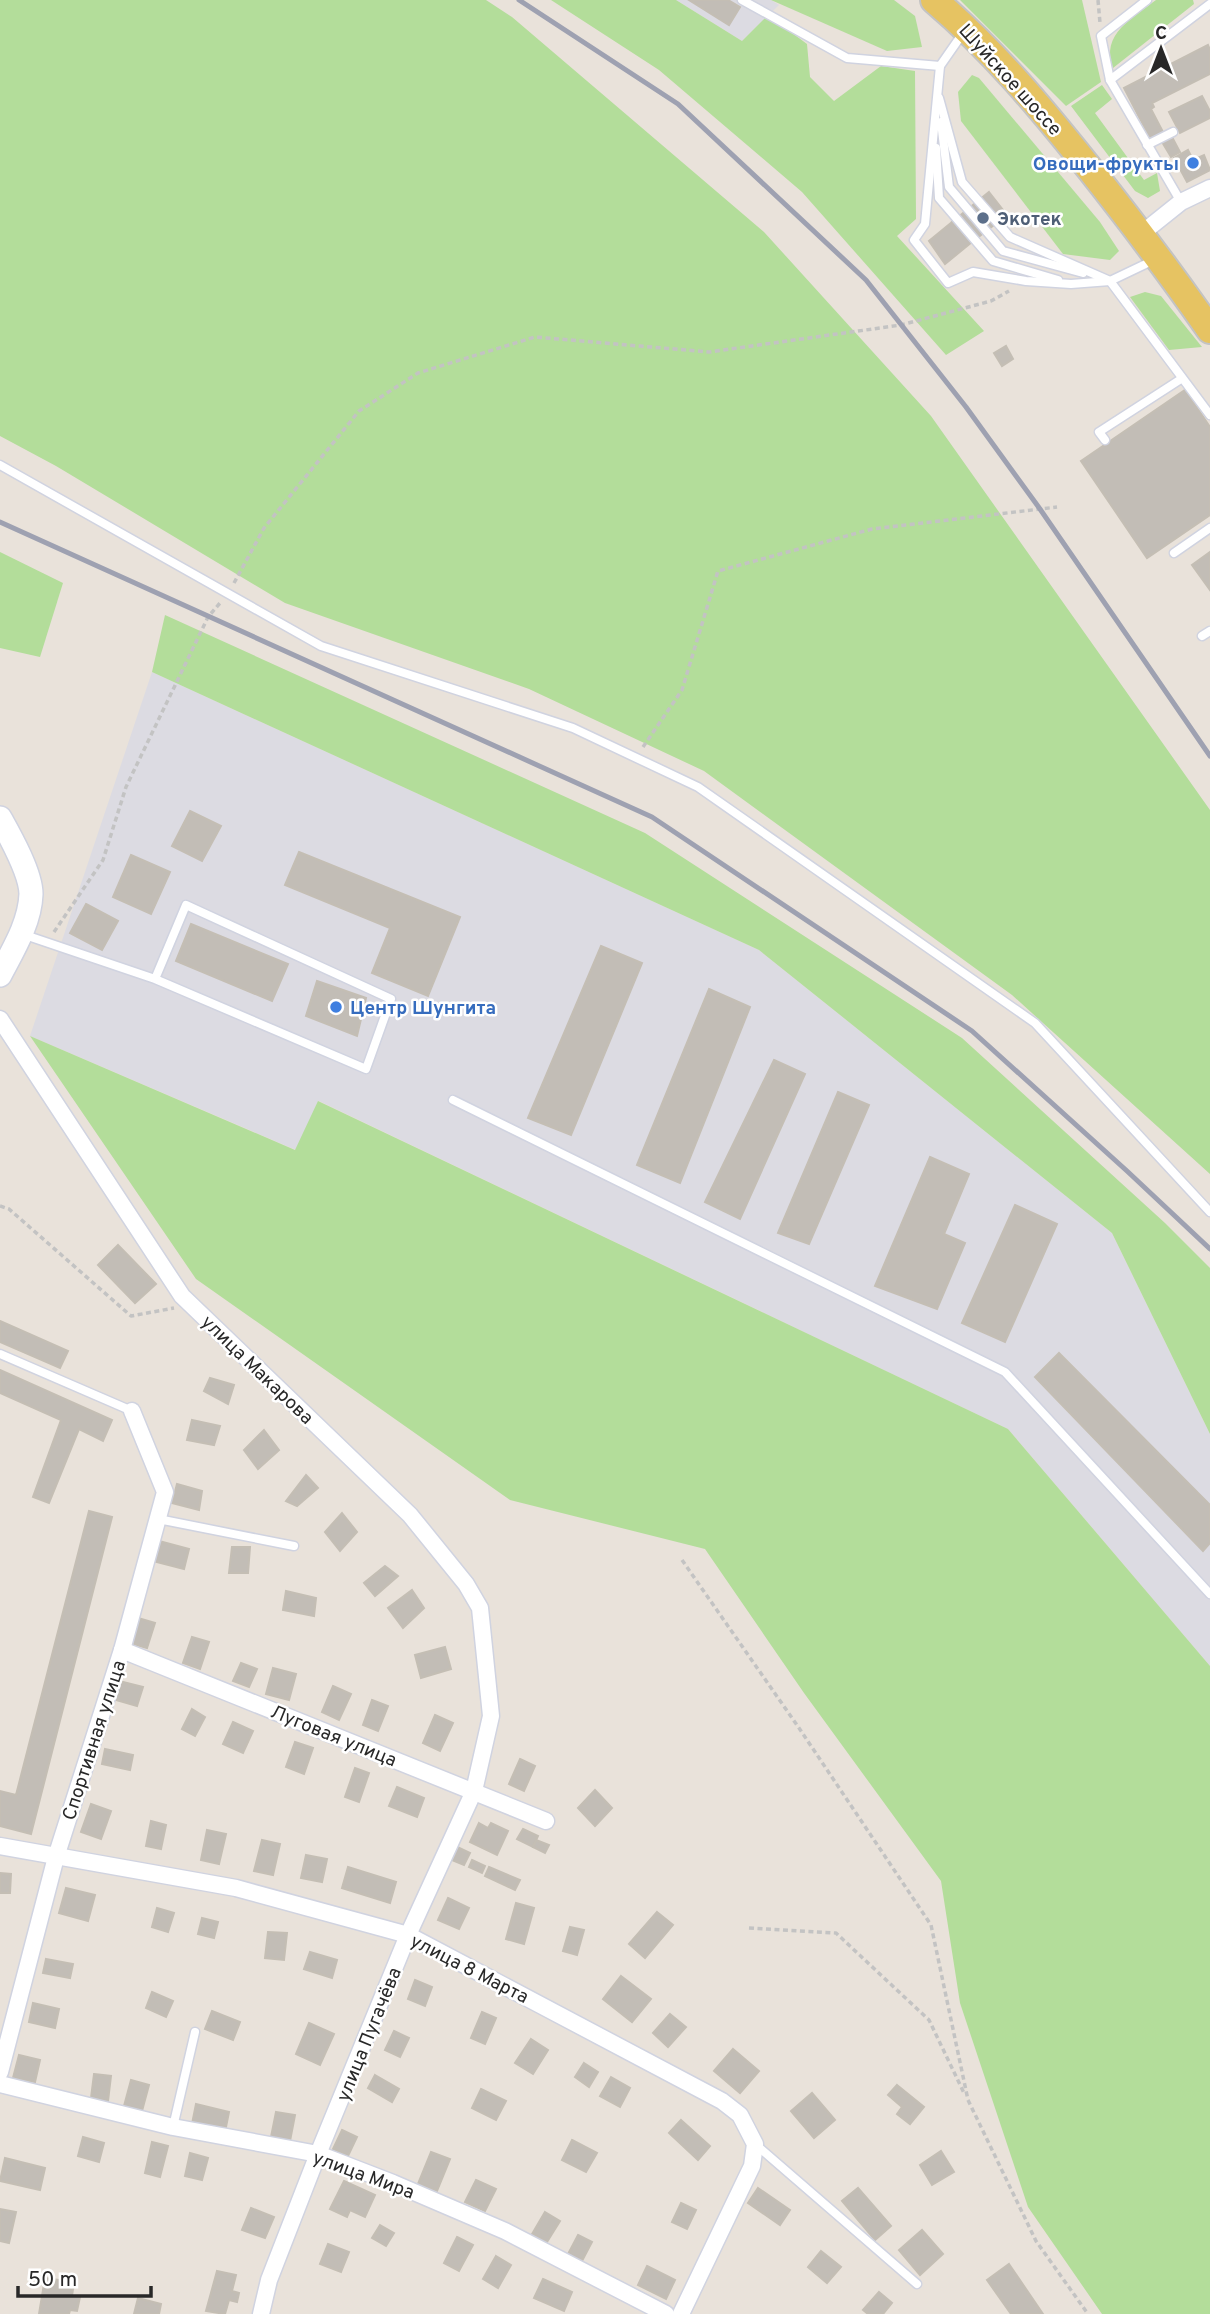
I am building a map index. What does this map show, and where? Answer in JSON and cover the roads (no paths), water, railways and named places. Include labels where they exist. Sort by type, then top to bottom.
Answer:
[{"type":"main road","name":"Шуйское шоссе","points":[[934,0],[967,28],[1034,99],[1160,257],[1210,330]]},
{"type":"main road","points":[[0,818],[18,849],[31,892],[22,934],[0,975]]},
{"type":"street","points":[[1141,234],[1181,202],[1210,188]]},
{"type":"street","name":"улица Макарова","points":[[0,1019],[182,1296],[410,1515],[466,1584],[480,1608],[491,1716]]},
{"type":"street","name":"Спортивная улица","points":[[0,2072],[57,1857],[122,1650],[165,1492],[132,1411]]},
{"type":"street","name":"Луговая улица","points":[[122,1650],[546,1821]]},
{"type":"street","name":"улица Пугачёва","points":[[261,2314],[269,2280],[318,2154],[408,1936],[474,1791],[491,1716]]},
{"type":"street","name":"улица 8 Марта","points":[[0,1846],[236,1888],[408,1936],[722,2101],[740,2115],[755,2144]]},
{"type":"street","name":"улица Мира","points":[[0,2084],[173,2127],[318,2154],[505,2231],[666,2314]]},
{"type":"street","points":[[681,2314],[752,2166],[755,2144]]},
{"type":"lane","points":[[742,0],[846,58],[940,66]]},
{"type":"lane","points":[[1147,0],[1101,36],[1110,80],[1181,202]]},
{"type":"lane","points":[[1110,80],[1210,4]]},
{"type":"lane","points":[[967,28],[940,66],[925,225],[914,240],[948,283],[973,272],[1026,281],[1071,284],[1110,281],[1160,257]]},
{"type":"lane","points":[[938,91],[962,182],[1010,237],[1110,281],[1210,415]]},
{"type":"lane","points":[[938,91],[949,187],[1003,251],[1110,281]]},
{"type":"lane","points":[[935,124],[939,198],[993,261],[1071,284]]},
{"type":"lane","points":[[1147,145],[1172,131]]},
{"type":"lane","points":[[1105,440],[1099,432],[1181,379]]},
{"type":"lane","points":[[0,465],[321,646],[573,728],[698,787],[1035,1023],[1210,1212]]},
{"type":"lane","points":[[1174,553],[1210,528]]},
{"type":"lane","points":[[22,934],[155,979],[366,1069],[391,999],[186,905],[155,979]]},
{"type":"lane","points":[[453,1100],[1005,1372],[1210,1594]]},
{"type":"lane","points":[[0,1354],[132,1411]]},
{"type":"lane","points":[[158,1519],[294,1546]]},
{"type":"lane","points":[[173,2127],[195,2032]]},
{"type":"lane","points":[[755,2144],[917,2284]]},
{"type":"railway","points":[[519,0],[678,104],[866,280],[966,407],[1040,509],[1210,756]]},
{"type":"railway","points":[[0,522],[652,817],[972,1031],[1210,1249]]},
{"type":"place","name":"Овощи-фрукты","points":[[1193,163]]},
{"type":"place","name":"Экотек","points":[[983,218]]},
{"type":"place","name":"Центр Шунгита","points":[[336,1007]]}]
